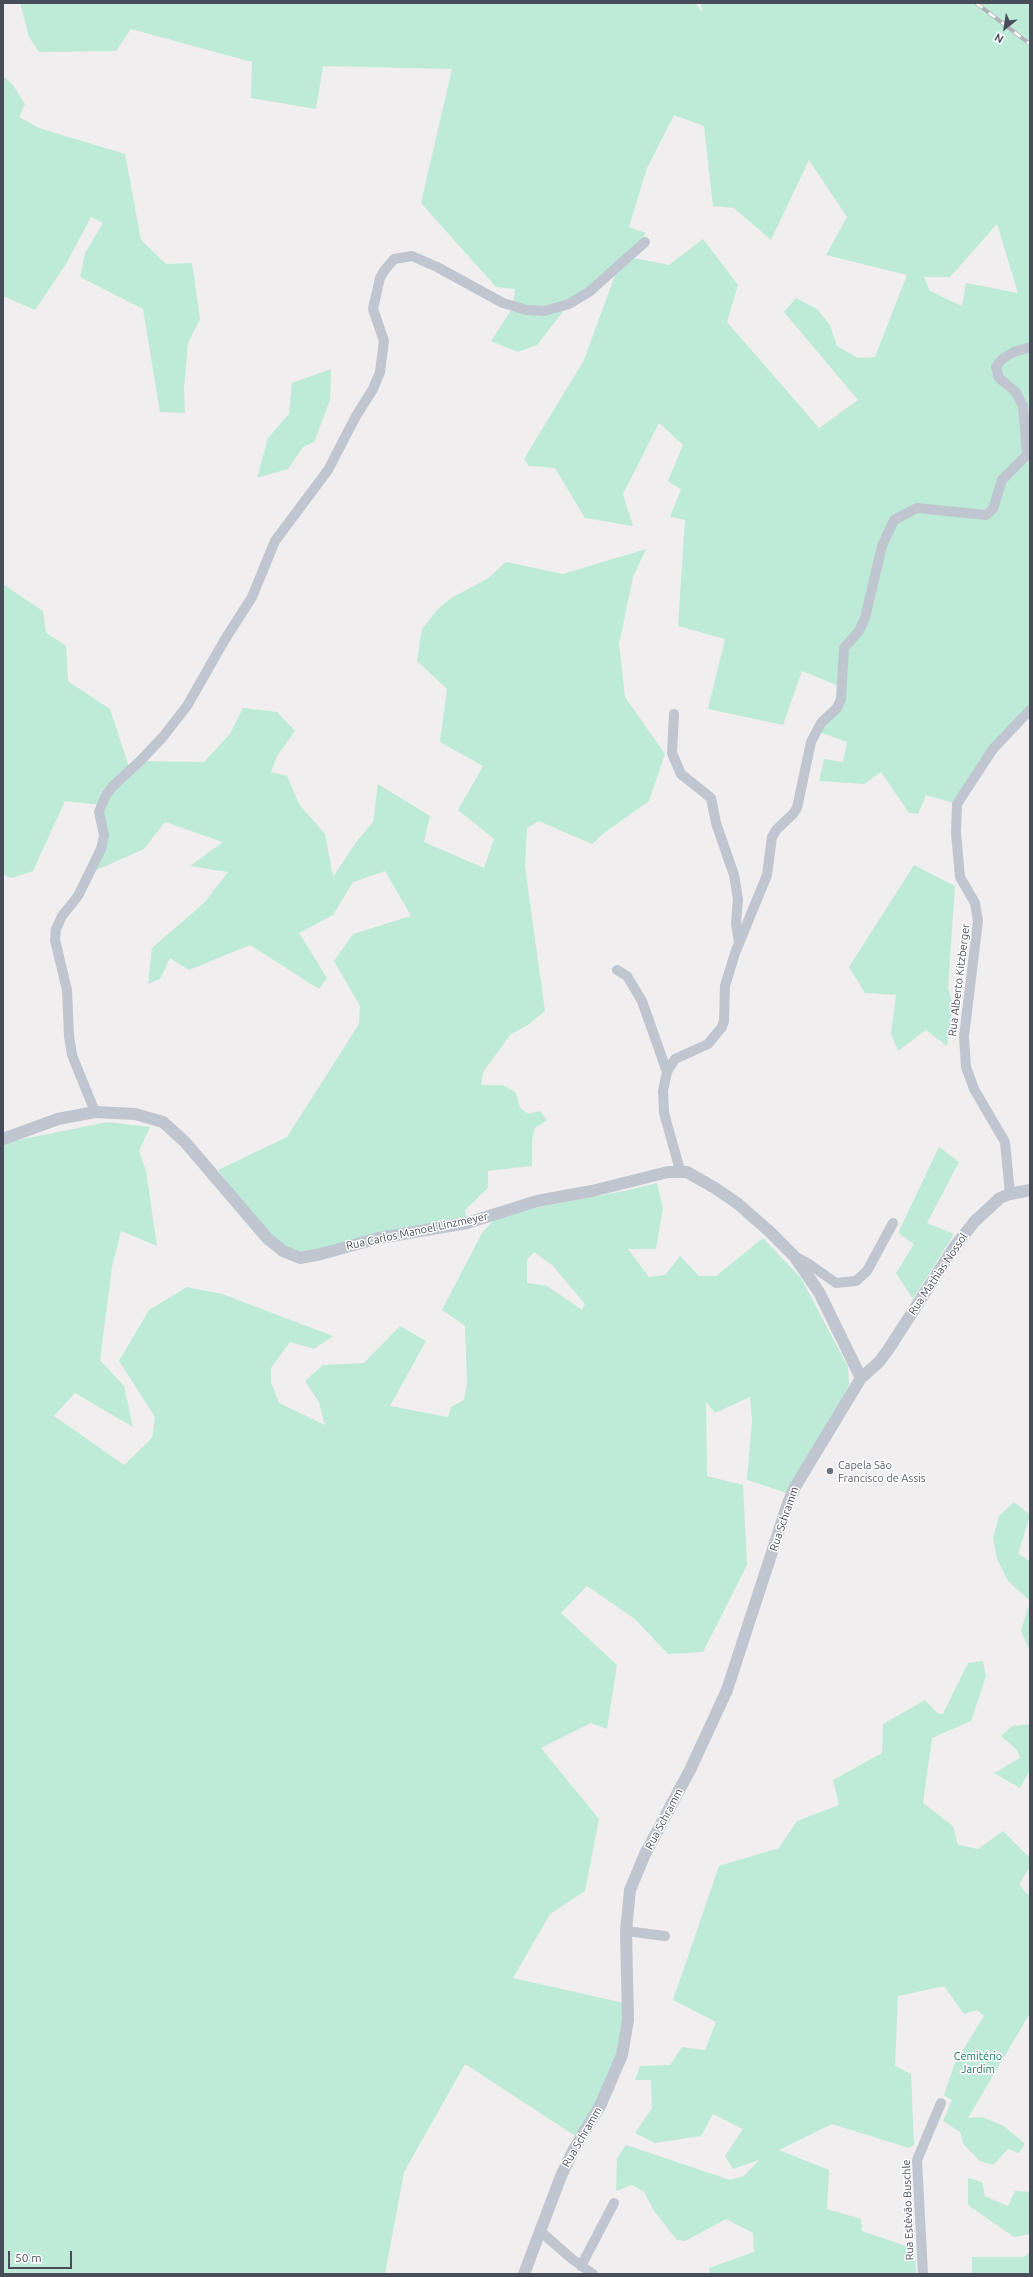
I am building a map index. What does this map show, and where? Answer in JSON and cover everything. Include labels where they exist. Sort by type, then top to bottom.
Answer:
[{"type":"street","points":[[95,1112],[74,1063],[70,1042],[67,990],[55,940],[56,929],[62,916],[78,896],[101,849],[104,835],[99,812],[105,797],[112,787],[140,762],[162,738],[187,706],[224,641],[252,597],[275,541],[328,470],[356,416],[373,389],[380,372],[384,341],[373,309],[380,278],[384,271],[394,259],[412,256],[437,267],[503,303],[527,310],[544,311],[569,304],[589,292],[645,242]]},
{"type":"street","points":[[860,1378],[819,1292],[794,1256],[769,1231],[737,1204],[697,1176],[680,1170],[664,1113],[663,1091],[667,1072],[675,1059],[708,1044],[722,1027],[724,1021],[723,992],[739,943],[767,875],[772,837],[777,829],[794,814],[797,808],[811,742],[821,723],[837,708],[841,699],[844,648],[859,631],[864,618],[882,546],[894,520],[917,508],[986,515],[993,509],[1002,480],[1027,455],[1023,406],[1016,392],[999,378],[996,367],[1002,359],[1014,352],[1030,347]]},
{"type":"street","name":"Rua Alberto Kitzberger","points":[[1010,1194],[1005,1142],[974,1089],[965,1062],[964,1036],[978,921],[975,903],[960,877],[956,833],[957,804],[993,749],[1030,710]]},
{"type":"street","points":[[674,714],[672,753],[681,774],[711,798],[716,822],[734,875],[738,899],[736,923],[739,943]]},
{"type":"street","points":[[617,970],[627,976],[642,1001],[667,1072]]},
{"type":"street","name":"Rua Carlos Manoel Linzmeyer","points":[[3,1139],[58,1119],[95,1112],[109,1111],[144,1116],[169,1126],[267,1238],[283,1251],[300,1258],[321,1254],[378,1238],[466,1223],[537,1201],[680,1170]]},
{"type":"street","name":"Rua Mathias Nossol","points":[[860,1378],[879,1362],[888,1350],[955,1246],[975,1221],[1000,1198],[1010,1194],[1030,1190]]},
{"type":"street","points":[[794,1256],[836,1282],[856,1281],[867,1271],[893,1224]]},
{"type":"street","name":"Rua Schramm","points":[[524,2274],[561,2176],[574,2149],[600,2106],[622,2055],[628,2020],[626,1931],[630,1890],[645,1854],[690,1770],[729,1685],[788,1503],[803,1472],[860,1378]]},
{"type":"street","points":[[626,1931],[665,1936]]},
{"type":"street","name":"Rua Estêvão Buschle","points":[[923,2274],[917,2160],[941,2103]]},
{"type":"street","points":[[581,2266],[614,2203]]},
{"type":"street","points":[[540,2231],[581,2266],[593,2274]]},
{"type":"green space","points":[[20,3],[696,3],[702,13],[701,3],[1030,3],[1030,710],[993,749],[957,804],[926,795],[918,814],[909,813],[881,772],[864,784],[819,781],[824,759],[843,762],[847,742],[816,731],[837,708],[841,687],[802,671],[783,725],[708,709],[725,639],[678,626],[685,520],[670,517],[681,489],[668,481],[683,445],[659,423],[623,494],[633,526],[585,518],[555,468],[529,466],[524,459],[584,360],[618,267],[569,304],[537,345],[518,352],[491,341],[513,307],[515,289],[496,287],[421,203],[452,69],[323,66],[316,109],[251,98],[252,62],[131,29],[116,51],[39,52],[29,37]],"holes":[[[674,115],[704,126],[713,206],[734,208],[771,240],[809,160],[847,217],[826,255],[907,275],[875,357],[858,358],[837,346],[830,325],[817,309],[796,298],[784,312],[858,400],[819,428],[727,322],[738,285],[703,239],[669,265],[628,257],[646,233],[629,227],[647,168]],[[997,224],[1018,293],[966,283],[962,306],[930,291],[924,277],[950,277]]]},
{"type":"green space","points":[[3,76],[13,85],[25,104],[19,117],[39,128],[125,154],[141,240],[166,264],[192,263],[200,319],[188,343],[184,389],[185,413],[160,412],[143,309],[80,277],[85,253],[103,223],[91,217],[66,264],[35,310],[3,296]]},
{"type":"green space","points":[[331,369],[330,400],[314,442],[303,447],[288,469],[257,478],[268,438],[289,414],[292,383]]},
{"type":"green space","points":[[646,549],[633,577],[619,644],[625,697],[665,754],[649,801],[604,833],[592,844],[539,821],[527,828],[525,867],[545,1011],[528,1025],[511,1034],[483,1072],[481,1085],[503,1085],[516,1093],[520,1108],[528,1114],[540,1111],[547,1120],[535,1128],[532,1140],[532,1166],[488,1171],[488,1188],[465,1210],[467,1221],[309,1255],[285,1249],[253,1216],[218,1170],[287,1137],[359,1024],[360,1006],[334,961],[353,934],[411,916],[385,871],[353,882],[333,915],[299,933],[327,978],[319,989],[250,945],[189,970],[170,958],[160,979],[148,984],[152,948],[204,903],[228,872],[190,866],[223,842],[165,822],[144,849],[90,873],[101,849],[101,805],[65,801],[33,871],[12,878],[3,875],[3,584],[43,611],[46,633],[66,646],[68,681],[110,709],[130,770],[140,761],[204,762],[230,734],[243,708],[277,712],[295,731],[277,756],[271,772],[287,776],[299,804],[325,834],[333,877],[357,841],[373,822],[378,784],[430,816],[424,842],[484,868],[494,839],[458,810],[483,766],[440,742],[447,689],[417,661],[422,629],[438,609],[451,598],[487,579],[506,562],[563,574]]},
{"type":"green space","points":[[914,865],[955,886],[948,988],[953,1005],[947,1046],[926,1030],[898,1051],[891,1034],[896,995],[865,993],[849,967]]},
{"type":"green space","points":[[108,1122],[150,1127],[139,1151],[146,1171],[157,1246],[121,1231],[112,1267],[100,1360],[124,1386],[133,1427],[75,1393],[54,1416],[124,1465],[152,1438],[155,1417],[119,1361],[149,1310],[187,1287],[222,1294],[333,1336],[314,1349],[290,1342],[271,1368],[271,1382],[279,1403],[325,1425],[319,1402],[305,1381],[323,1365],[364,1363],[400,1326],[426,1341],[390,1406],[448,1417],[451,1407],[464,1400],[467,1383],[465,1326],[442,1310],[482,1233],[498,1215],[624,1191],[657,1183],[663,1208],[656,1249],[628,1249],[649,1277],[665,1275],[680,1256],[699,1276],[716,1276],[763,1238],[801,1278],[848,1367],[849,1384],[844,1396],[787,1493],[747,1480],[752,1421],[750,1397],[715,1413],[706,1402],[707,1476],[743,1485],[747,1565],[703,1652],[668,1654],[635,1619],[587,1586],[561,1613],[617,1665],[607,1729],[591,1723],[541,1748],[599,1819],[585,1891],[550,1914],[513,1978],[624,2003],[622,2038],[597,2105],[577,2137],[465,2064],[404,2172],[385,2274],[3,2274],[3,1143]],"holes":[[[534,1252],[552,1265],[585,1304],[582,1310],[547,1286],[527,1283],[527,1260]]]},
{"type":"green space","points":[[939,1147],[959,1162],[927,1223],[954,1234],[913,1299],[896,1273],[914,1244],[898,1233]]},
{"type":"green space","points":[[1014,1502],[1030,1515],[1018,1554],[1030,1561],[1030,1601],[1008,1581],[997,1559],[993,1538],[999,1516]]},
{"type":"green space","points":[[1030,1601],[1030,1651],[1021,1631]]},
{"type":"green space","name":"Cemitério Jardim","points":[[983,1661],[986,1676],[971,1721],[932,1738],[923,1803],[953,1826],[958,1845],[978,1849],[1003,1831],[1030,1858],[1030,1867],[1019,1884],[1027,1894],[1030,1894],[1030,2013],[968,2118],[982,2117],[1004,2126],[1025,2144],[1019,2153],[1008,2149],[993,2165],[980,2161],[964,2145],[960,2132],[943,2121],[952,2100],[944,2095],[955,2063],[984,2016],[977,2010],[964,2014],[944,1986],[898,1996],[895,2066],[911,2074],[914,2145],[909,2148],[832,2124],[779,2150],[829,2170],[827,2209],[861,2219],[862,2231],[915,2249],[916,2274],[710,2274],[709,2268],[754,2252],[753,2233],[726,2219],[685,2241],[677,2240],[654,2211],[644,2192],[632,2185],[616,2191],[617,2158],[626,2145],[730,2180],[744,2176],[759,2160],[733,2169],[725,2156],[743,2129],[713,2114],[701,2136],[655,2143],[635,2133],[652,2108],[651,2080],[635,2080],[640,2066],[670,2065],[682,2047],[705,2050],[716,2022],[673,2000],[719,1866],[779,1848],[797,1821],[839,1805],[833,1780],[882,1753],[883,1724],[925,1700],[937,1713],[943,1714],[968,1663]]},
{"type":"green space","points":[[1030,1724],[1030,1770],[1020,1788],[994,1773],[1020,1758],[1017,1750],[1001,1736],[1012,1726]]},
{"type":"green space","points":[[968,2178],[982,2182],[985,2196],[1008,2206],[1015,2191],[1030,2192],[1030,2234],[1014,2237],[968,2205]]},
{"type":"green space","points":[[1030,2252],[1030,2274],[972,2274],[972,2257],[1024,2257]]},
{"type":"railway","points":[[976,3],[1030,44]]},
{"type":"place","name":"Capela São Francisco de Assis","points":[[830,1471]]}]
